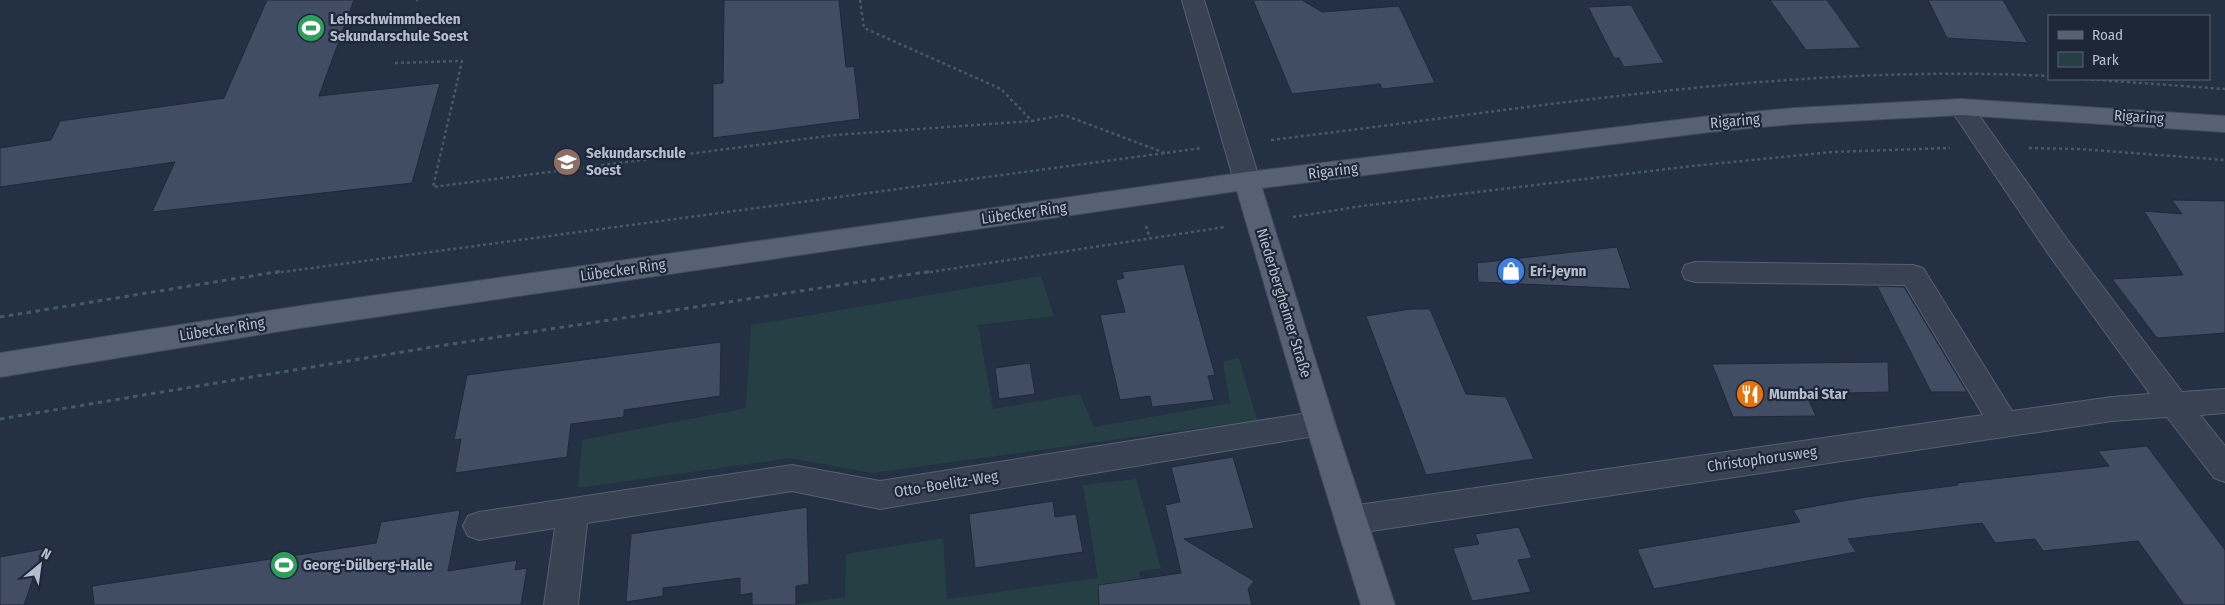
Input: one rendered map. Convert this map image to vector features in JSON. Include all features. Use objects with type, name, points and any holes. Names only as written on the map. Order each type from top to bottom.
[{"type":"main road","name":"Rigaring","points":[[1247,181],[1710,124],[1794,116],[1961,107],[2225,124]]},
{"type":"main road","name":"Niederbergheimer Straße","points":[[1247,181],[1320,423],[1378,605]]},
{"type":"main road","name":"Lübecker Ring","points":[[0,365],[309,315],[1247,181]]},
{"type":"street","name":"Niederbergheimer Straße","points":[[1193,0],[1247,181]]},
{"type":"street","points":[[1961,107],[2014,186],[2174,405],[2225,469]]},
{"type":"street","points":[[1695,272],[1913,275],[2004,424]]},
{"type":"street","name":"Christophorusweg","points":[[1351,520],[2112,409],[2225,401]]},
{"type":"street","name":"Otto-Boelitz-Weg","points":[[479,526],[792,478],[880,496],[1320,423]]},
{"type":"street","points":[[561,605],[572,513]]},
{"type":"path","points":[[860,0],[864,28],[1001,89],[1032,121]]},
{"type":"path","points":[[395,63],[462,60],[432,187],[835,135],[1032,121],[1064,116],[1166,153]]},
{"type":"path","points":[[2099,80],[2225,89]]},
{"type":"path","points":[[0,317],[309,267],[1336,132]]},
{"type":"path","points":[[0,419],[432,347],[1362,206],[1701,165],[1832,152],[1988,147],[2080,149],[2225,160]]},
{"type":"green space","points":[[1041,276],[1054,316],[978,325],[993,409],[1080,394],[1094,427],[1230,403],[1223,361],[1239,358],[1257,420],[872,473],[790,458],[578,488],[582,440],[746,408],[751,325]]},
{"type":"green space","points":[[1136,479],[1161,568],[1139,572],[1147,605],[790,605],[845,597],[846,554],[943,538],[947,599],[1098,578],[1083,485]]},
{"type":"building","points":[[267,0],[354,0],[319,96],[440,83],[412,183],[152,212],[175,162],[0,187],[0,148],[51,140],[60,121],[224,98]]},
{"type":"building","points":[[724,0],[839,0],[846,67],[854,66],[860,119],[713,138],[713,84],[723,83]]},
{"type":"building","points":[[1253,0],[1302,0],[1322,12],[1399,6],[1435,83],[1382,89],[1380,84],[1292,94]]},
{"type":"building","points":[[1770,0],[1827,0],[1861,48],[1806,50]]},
{"type":"building","points":[[1928,0],[2003,0],[2028,43],[1947,38]]},
{"type":"building","points":[[1631,5],[1664,63],[1624,67],[1619,58],[1614,58],[1588,7]]},
{"type":"building","points":[[2172,200],[2225,201],[2225,333],[2157,338],[2112,279],[2183,275],[2144,211],[2182,214]]},
{"type":"building","points":[[1617,247],[1631,289],[1478,282],[1477,263]]},
{"type":"building","points":[[1184,264],[1215,375],[1208,376],[1214,400],[1152,407],[1150,396],[1120,400],[1100,315],[1125,312],[1116,280],[1124,278],[1122,272]]},
{"type":"building","points":[[1877,286],[1904,287],[1967,392],[1931,392]]},
{"type":"building","points":[[1411,309],[1430,309],[1466,394],[1506,397],[1534,459],[1426,475],[1366,316]]},
{"type":"building","points":[[721,342],[720,396],[624,410],[624,417],[571,424],[567,457],[455,473],[461,439],[454,440],[467,375]]},
{"type":"building","points":[[1888,362],[1889,392],[1806,394],[1816,416],[1733,417],[1712,364]]},
{"type":"building","points":[[1030,363],[1035,394],[999,399],[995,368]]},
{"type":"building","points":[[2147,446],[2225,550],[2225,605],[2184,605],[2138,541],[2043,551],[2035,539],[1995,543],[1982,523],[1848,539],[1856,552],[1654,589],[1637,549],[1800,522],[1793,510],[1866,497],[1958,485],[1957,483],[2109,466],[2098,451]]},
{"type":"building","points":[[1233,457],[1254,528],[1184,539],[1254,581],[1248,589],[1252,605],[1099,605],[1098,585],[1181,573],[1165,505],[1180,502],[1171,467]]},
{"type":"building","points":[[1053,501],[1055,517],[1076,514],[1083,552],[975,568],[969,514]]},
{"type":"building","points":[[807,507],[809,584],[796,586],[796,605],[752,605],[752,593],[740,595],[740,578],[663,588],[663,596],[626,602],[631,534]]},
{"type":"building","points":[[460,510],[448,571],[517,560],[515,570],[527,568],[521,605],[94,605],[92,586],[376,543],[381,522]]},
{"type":"building","points":[[1519,527],[1532,558],[1518,560],[1531,592],[1472,601],[1453,548],[1479,544],[1475,534]]},
{"type":"building","points":[[43,549],[24,605],[0,605],[0,557]]},
{"type":"place","name":"Lehrschwimmbecken Sekundarschule Soest","points":[[311,28]]},
{"type":"place","name":"Sekundarschule Soest","points":[[567,162]]},
{"type":"place","name":"Eri-Jeynn","points":[[1511,271]]},
{"type":"place","name":"Mumbai Star","points":[[1750,394]]},
{"type":"place","name":"Georg-Dülberg-Halle","points":[[284,565]]}]
